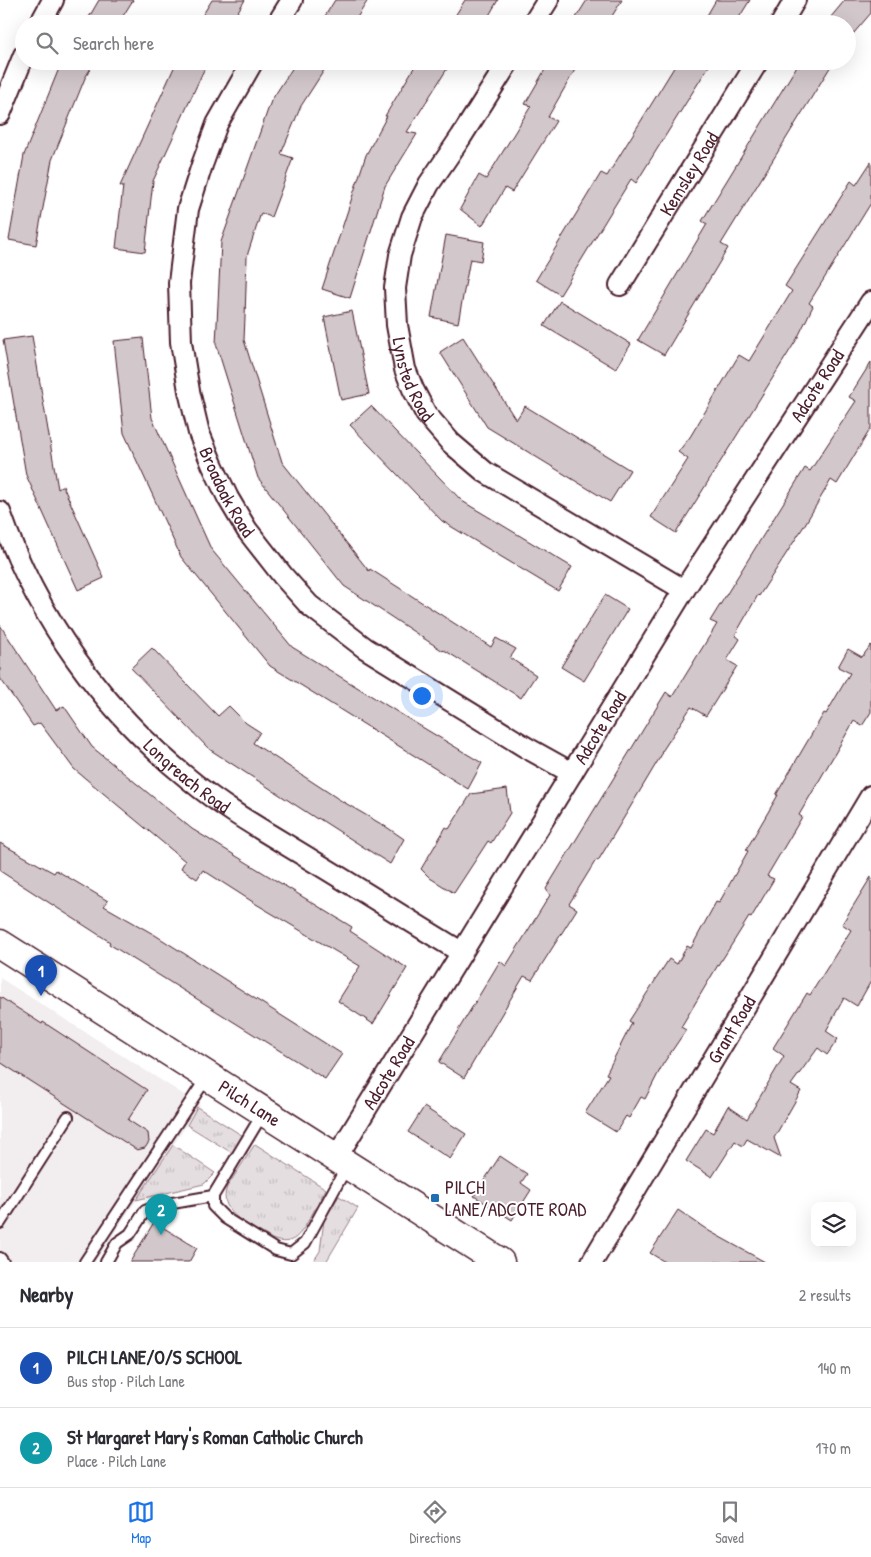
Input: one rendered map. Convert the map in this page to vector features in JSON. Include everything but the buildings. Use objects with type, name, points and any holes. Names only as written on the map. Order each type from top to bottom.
[{"type":"street","points":[[45,15],[53,0]]},
{"type":"street","points":[[283,15],[292,0]]},
{"type":"street","points":[[538,15],[548,0]]},
{"type":"street","points":[[787,15],[796,0]]},
{"type":"street","points":[[0,114],[18,70]]},
{"type":"street","name":"Broadoak Road","points":[[248,70],[217,124],[188,209],[180,284],[181,342],[189,392],[199,432],[212,464],[228,498],[247,530],[283,576],[309,605],[365,648],[527,748],[572,773]]},
{"type":"street","name":"Lynsted Road","points":[[503,70],[429,184],[412,217],[400,255],[396,288],[397,324],[405,369],[426,414],[451,443],[485,472],[684,590]]},
{"type":"street","name":"Kemsley Road","points":[[620,285],[752,70]]},
{"type":"street","name":"Adcote Road","points":[[341,1161],[461,952],[684,590],[871,302]]},
{"type":"street","name":"Longreach Road","points":[[0,512],[22,566],[62,639],[90,679],[153,749],[212,798],[461,952]]},
{"type":"street","name":"Grant Road","points":[[592,1262],[871,796]]},
{"type":"street","name":"Pilch Lane","points":[[0,944],[500,1262]]},
{"type":"lane","points":[[85,1262],[208,1076]]},
{"type":"lane","points":[[264,1112],[213,1196],[213,1206],[225,1218],[276,1250],[291,1254],[305,1243],[341,1161]]},
{"type":"lane","points":[[0,1223],[68,1117]]},
{"type":"lane","points":[[106,1262],[117,1243],[130,1234],[145,1211],[161,1205],[213,1196]]},
{"type":"lane","points":[[0,1258],[3,1262]]},
{"type":"shaded area","points":[[0,978],[200,1105],[95,1262],[0,1262]]},
{"type":"green space","points":[[197,1107],[243,1136],[232,1153],[187,1125]]},
{"type":"green space","points":[[255,1144],[326,1189],[304,1228],[296,1237],[286,1242],[272,1239],[239,1219],[227,1205],[225,1196],[227,1187]]},
{"type":"green space","points":[[173,1145],[215,1173],[204,1184],[136,1200]]},
{"type":"green space","points":[[339,1196],[358,1208],[326,1262],[313,1262],[320,1251],[324,1220]]},
{"type":"place","name":"PILCH LANE/O/S SCHOOL","points":[[41,996]]},
{"type":"place","name":"PILCH LANE/ADCOTE ROAD","points":[[435,1198]]},
{"type":"place","name":"St Margaret Mary's Roman Catholic Church","points":[[161,1235]]}]
